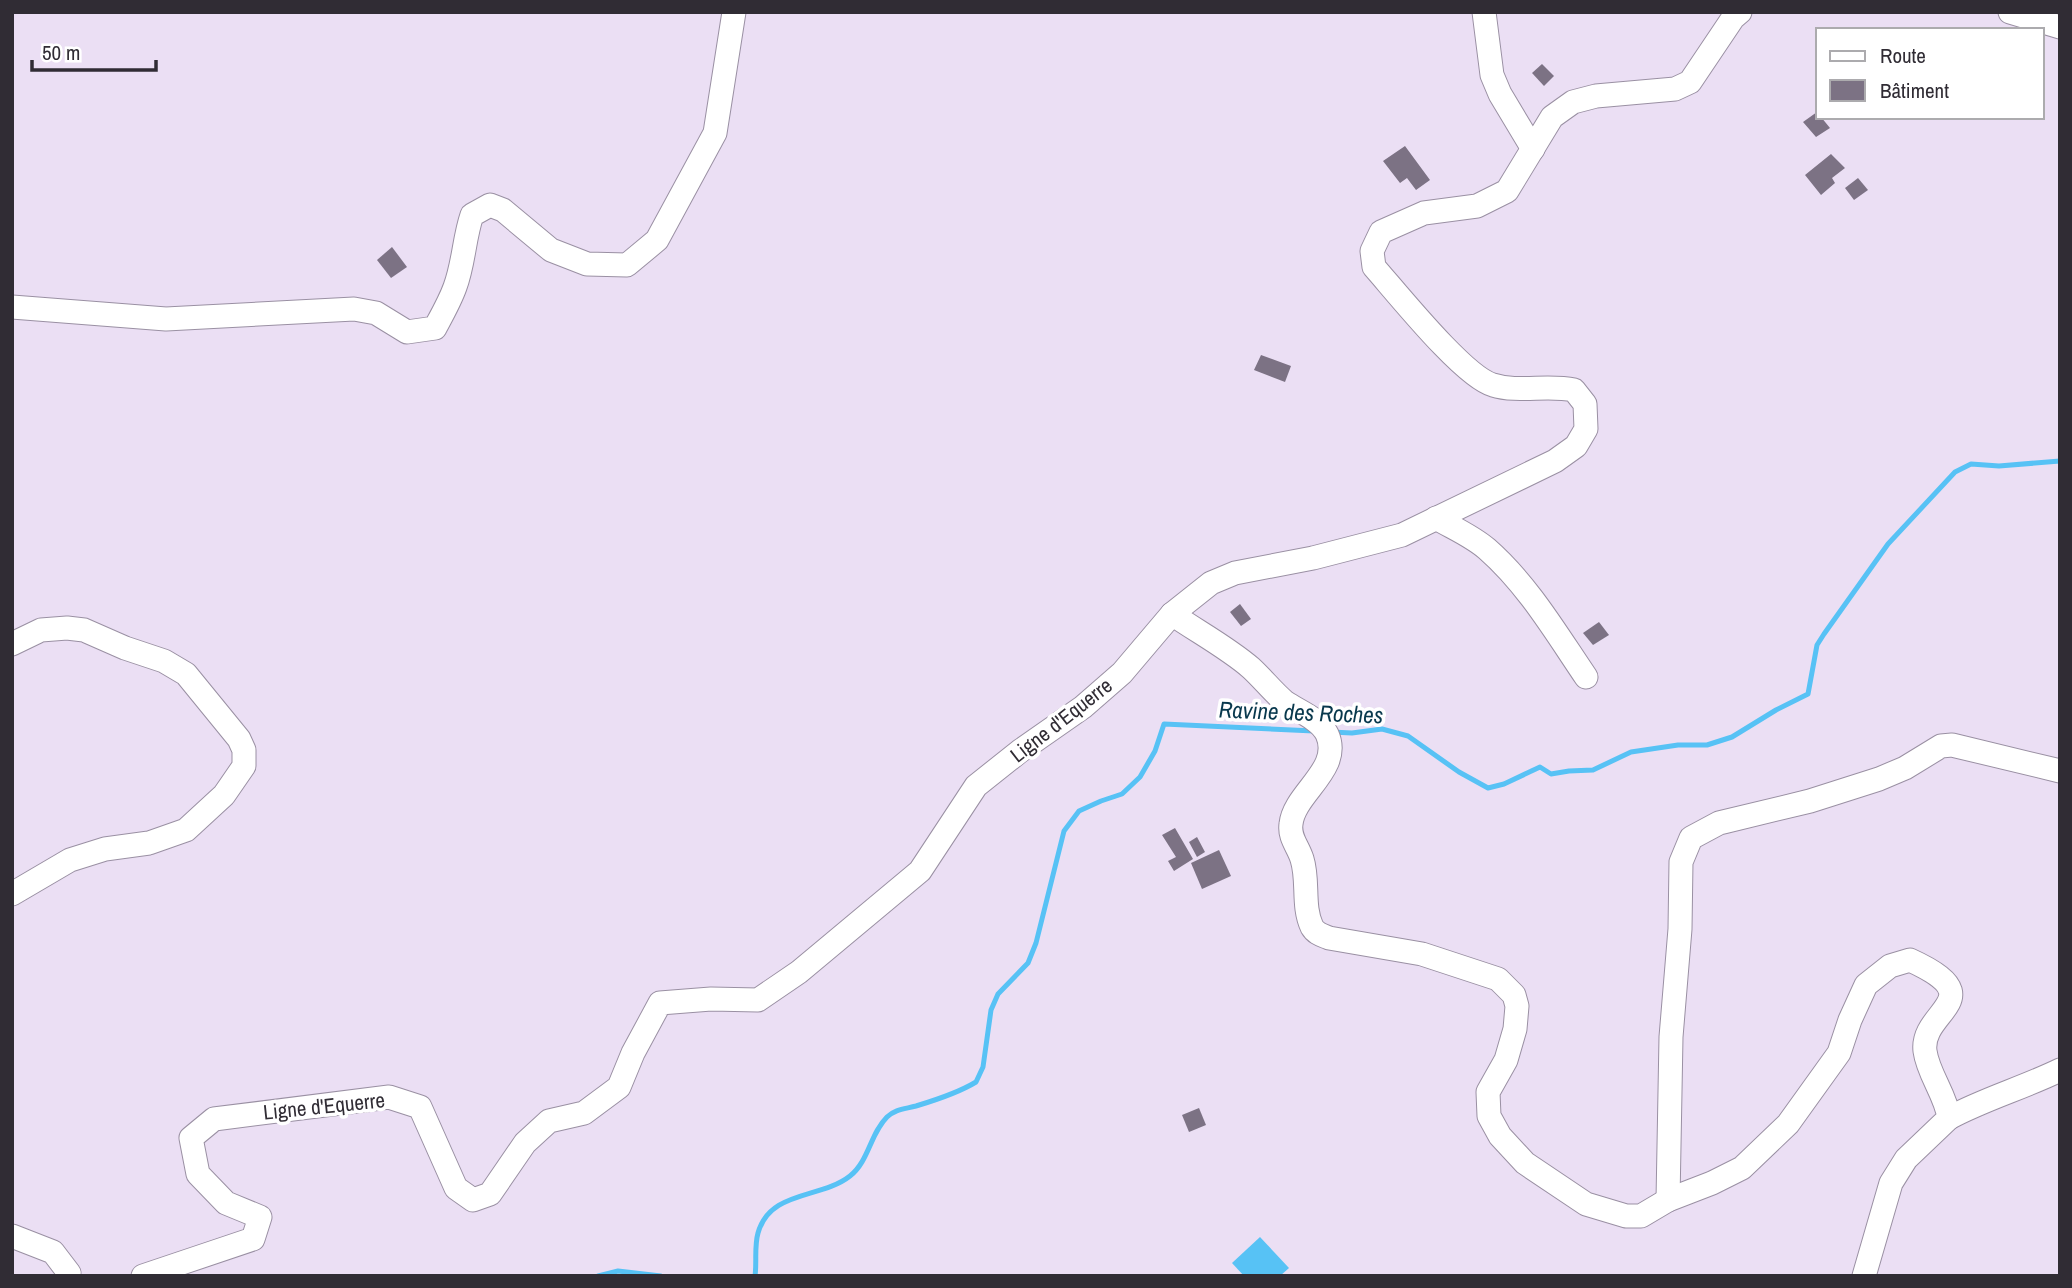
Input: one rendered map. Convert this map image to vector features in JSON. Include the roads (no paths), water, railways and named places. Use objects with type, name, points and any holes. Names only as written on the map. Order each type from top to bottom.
[{"type":"street","points":[[12,307],[166,319],[354,309],[376,313],[407,332],[435,328],[455,287],[464,251],[465,234],[472,215],[490,205],[503,210],[551,250],[587,264],[627,264],[657,240],[715,133],[733,12]]},
{"type":"street","points":[[1484,12],[1492,75],[1500,94],[1533,149]]},
{"type":"street","name":"Ligne d'Equerre","points":[[143,1276],[253,1238],[260,1217],[226,1203],[198,1174],[191,1138],[214,1119],[389,1097],[420,1107],[456,1188],[473,1200],[490,1194],[525,1143],[549,1121],[584,1113],[619,1087],[633,1053],[660,1003],[711,999],[758,1000],[799,972],[920,871],[976,786],[1093,699],[1122,673],[1172,614],[1211,583],[1235,573],[1313,558],[1402,535],[1555,461],[1576,446],[1586,429],[1585,404],[1574,390],[1556,386],[1516,389],[1491,385],[1461,364],[1374,267],[1372,251],[1381,232],[1424,213],[1477,206],[1507,191],[1552,117],[1573,102],[1596,96],[1675,89],[1690,82],[1733,18],[1740,12]]},
{"type":"street","points":[[2010,12],[2060,27]]},
{"type":"street","points":[[1436,518],[1487,549],[1534,601],[1586,677]]},
{"type":"street","points":[[1172,614],[1250,667],[1285,702],[1320,725],[1327,734],[1328,762],[1291,822],[1291,837],[1302,858],[1307,883],[1307,907],[1311,926],[1316,933],[1329,938],[1422,954],[1461,966],[1498,979],[1514,995],[1517,1006],[1515,1029],[1506,1060],[1488,1092],[1489,1116],[1500,1136],[1525,1163],[1586,1204],[1626,1216],[1641,1216],[1668,1200],[1742,1168],[1788,1124],[1839,1053],[1866,985],[1890,966],[1910,960],[1930,969],[1945,983],[1951,996],[1948,1008],[1937,1019],[1927,1036],[1925,1051],[1949,1118]]},
{"type":"street","points":[[12,643],[41,630],[84,630],[164,661],[186,674],[239,739],[244,750],[244,766],[224,795],[186,830],[149,843],[104,849],[70,860],[12,894]]},
{"type":"street","points":[[1668,1200],[1671,1037],[1680,929],[1681,862],[1691,838],[1719,823],[1810,801],[1879,779],[1905,768],[1941,746],[1952,745],[2060,771]]},
{"type":"street","points":[[1864,1276],[1891,1183],[1906,1158],[1949,1118],[1977,1103],[2036,1082],[2060,1070]]},
{"type":"street","points":[[12,1236],[52,1252],[69,1273],[67,1276]]},
{"type":"water","points":[[1260,1237],[1289,1268],[1280,1276],[1244,1276],[1232,1263]]},
{"type":"waterway","name":"Ravine des Roches","points":[[1331,732],[1352,733],[1382,729],[1408,736],[1459,772],[1488,788],[1504,784],[1540,767],[1551,774],[1593,770],[1631,752],[1678,745],[1707,745],[1732,737],[1808,694],[1817,645],[1824,634],[1888,544],[1955,472],[1971,464],[1999,466],[2060,461]]},
{"type":"waterway","name":"Ravine des Roches","points":[[755,1276],[758,1233],[764,1219],[773,1209],[785,1202],[825,1189],[850,1176],[861,1163],[881,1124],[890,1114],[947,1096],[976,1082],[983,1067],[991,1010],[998,994],[1028,963],[1036,943],[1064,831],[1079,811],[1122,794],[1140,777],[1155,751],[1164,724],[1314,731]]},
{"type":"waterway","name":"Ravine des Roches","points":[[598,1276],[618,1271],[661,1276]]}]
